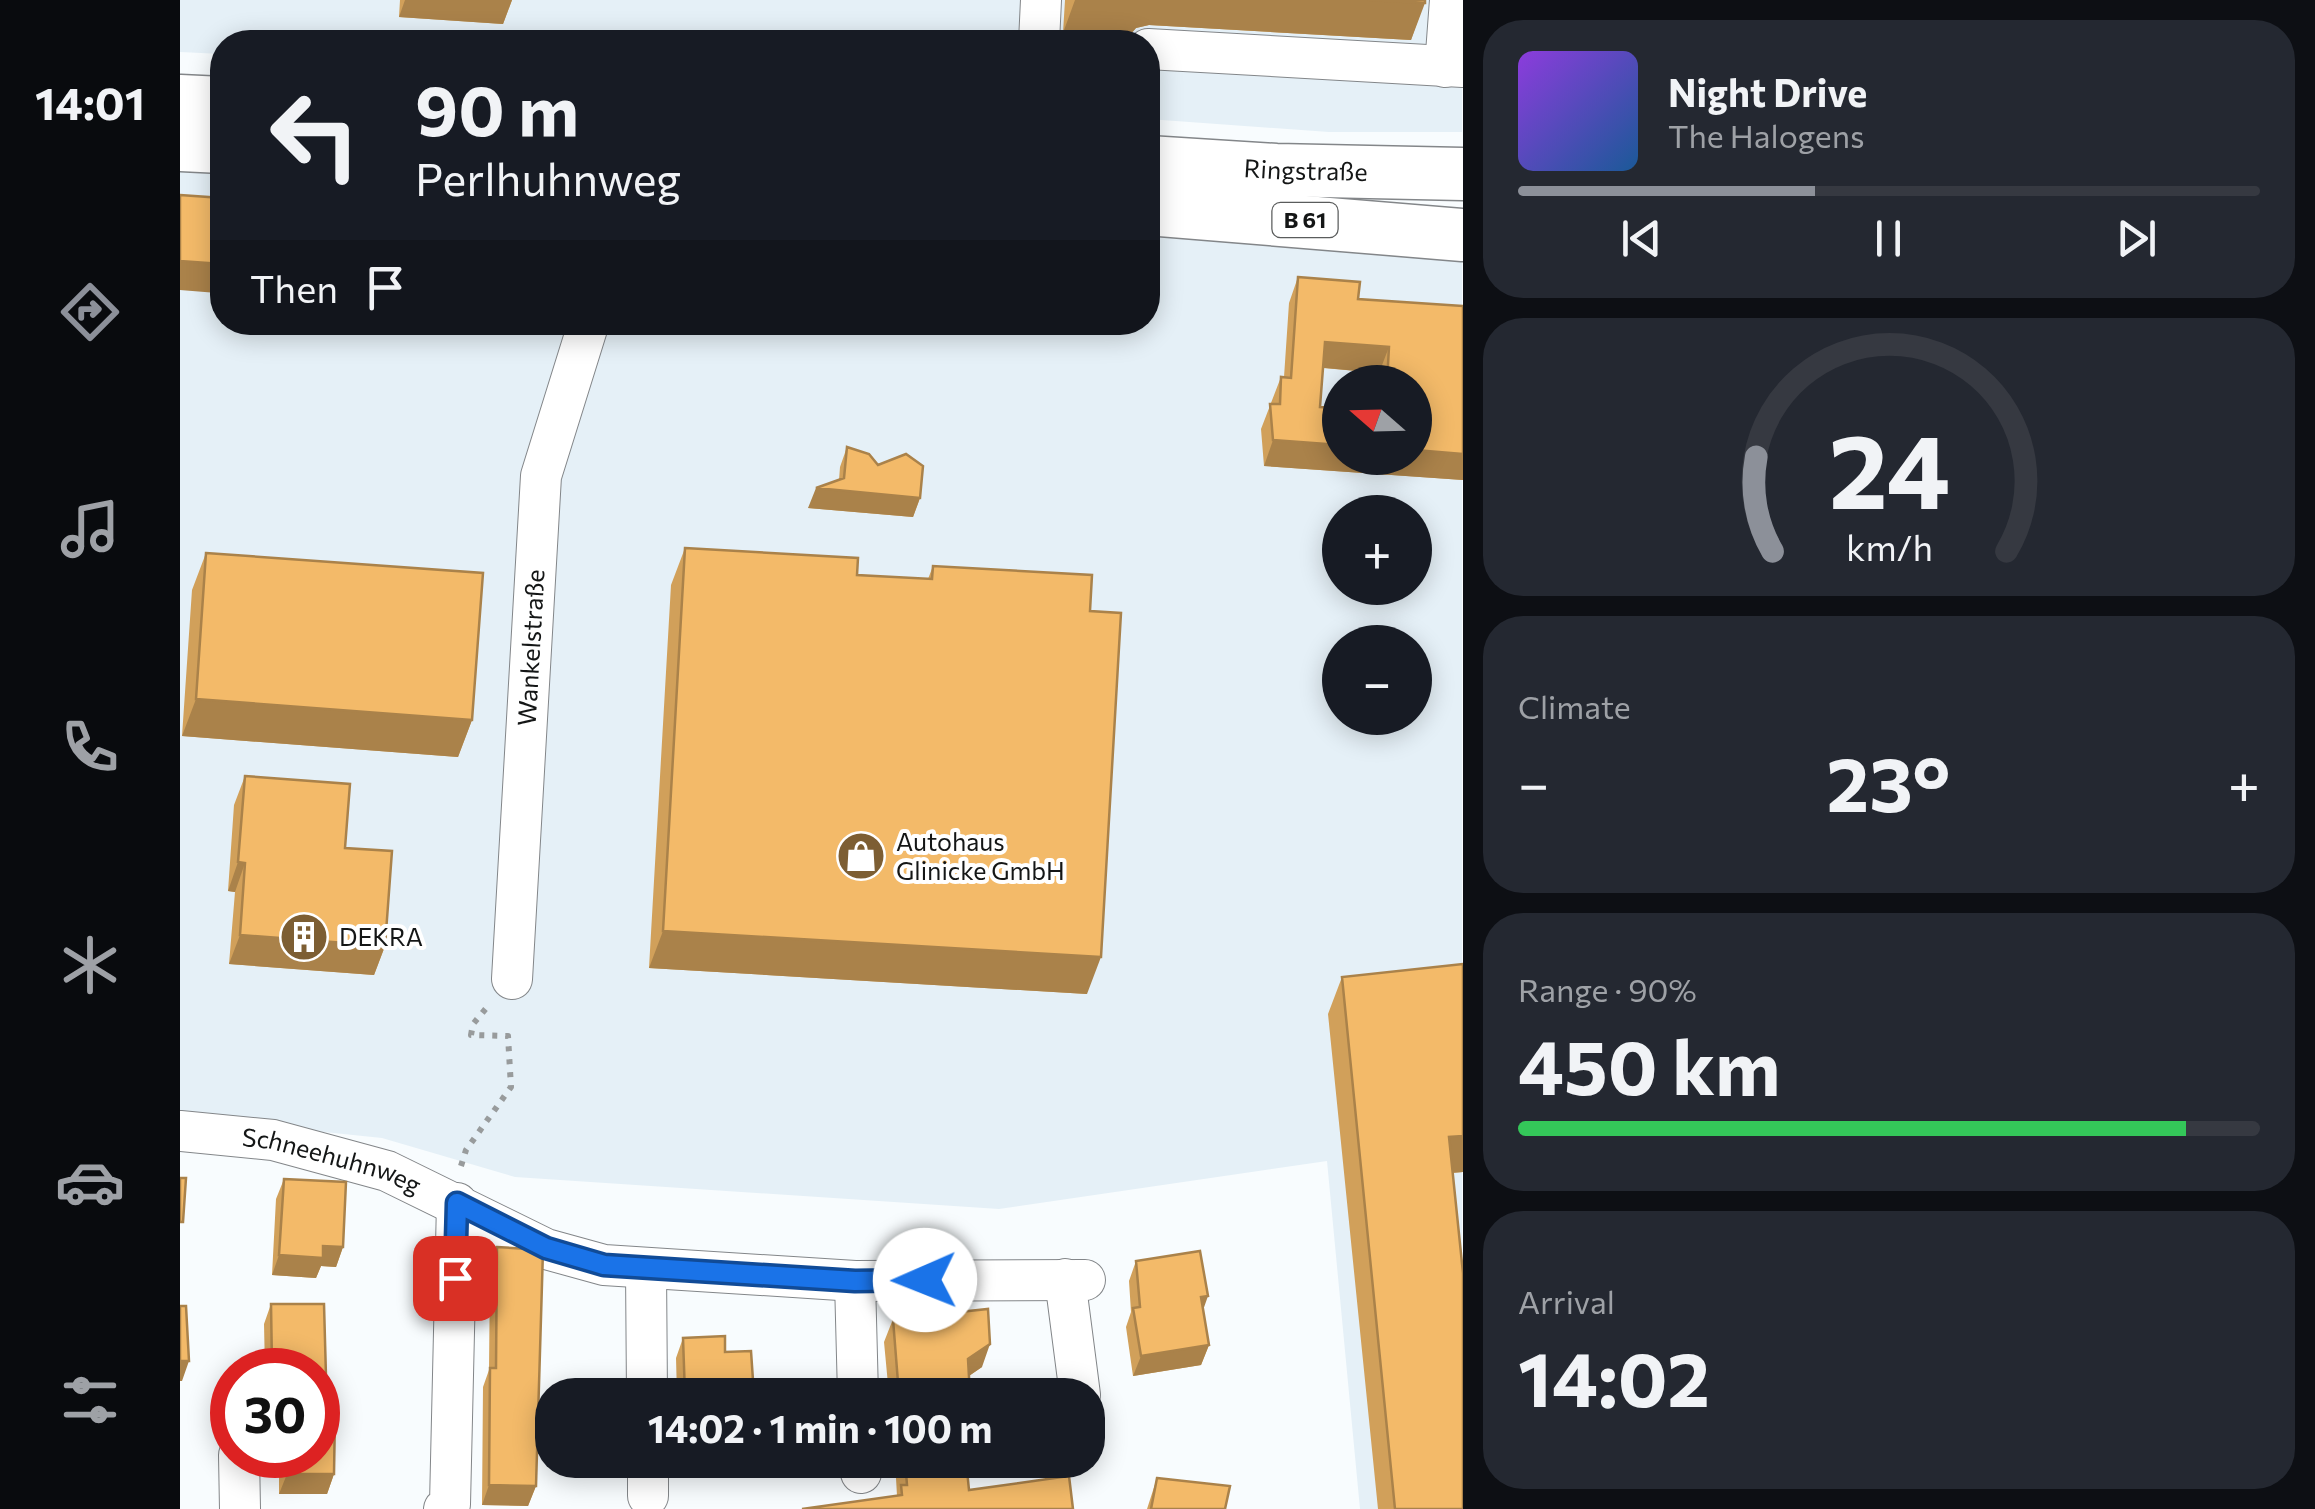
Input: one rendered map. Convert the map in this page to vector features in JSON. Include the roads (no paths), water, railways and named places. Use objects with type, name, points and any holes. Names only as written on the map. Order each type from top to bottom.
[{"type":"main road","points":[[180,101],[210,103]]},
{"type":"main road","points":[[180,145],[210,147]]},
{"type":"main road","name":"Ringstraße","points":[[1160,163],[1312,172],[1462,174]]},
{"type":"main road","name":"Ringstraße","points":[[1160,210],[1462,235]]},
{"type":"street","points":[[1040,30],[1041,0]]},
{"type":"street","points":[[1160,51],[1454,67],[1450,0]]},
{"type":"street","name":"Wankelstraße","points":[[512,979],[541,476],[585,335]]},
{"type":"street","name":"Schneehuhnweg","points":[[180,1131],[273,1140],[387,1171],[546,1248],[604,1265],[855,1281],[1075,1280],[1079,1378]]},
{"type":"street","points":[[444,1509],[450,1504],[457,1203]]},
{"type":"street","points":[[646,1269],[647,1378]]},
{"type":"street","points":[[855,1281],[858,1378]]},
{"type":"street","points":[[239,1478],[240,1509]]},
{"type":"place","name":"Autohaus Glinicke GmbH","points":[[861,856]]},
{"type":"place","name":"DEKRA","points":[[304,937]]}]
